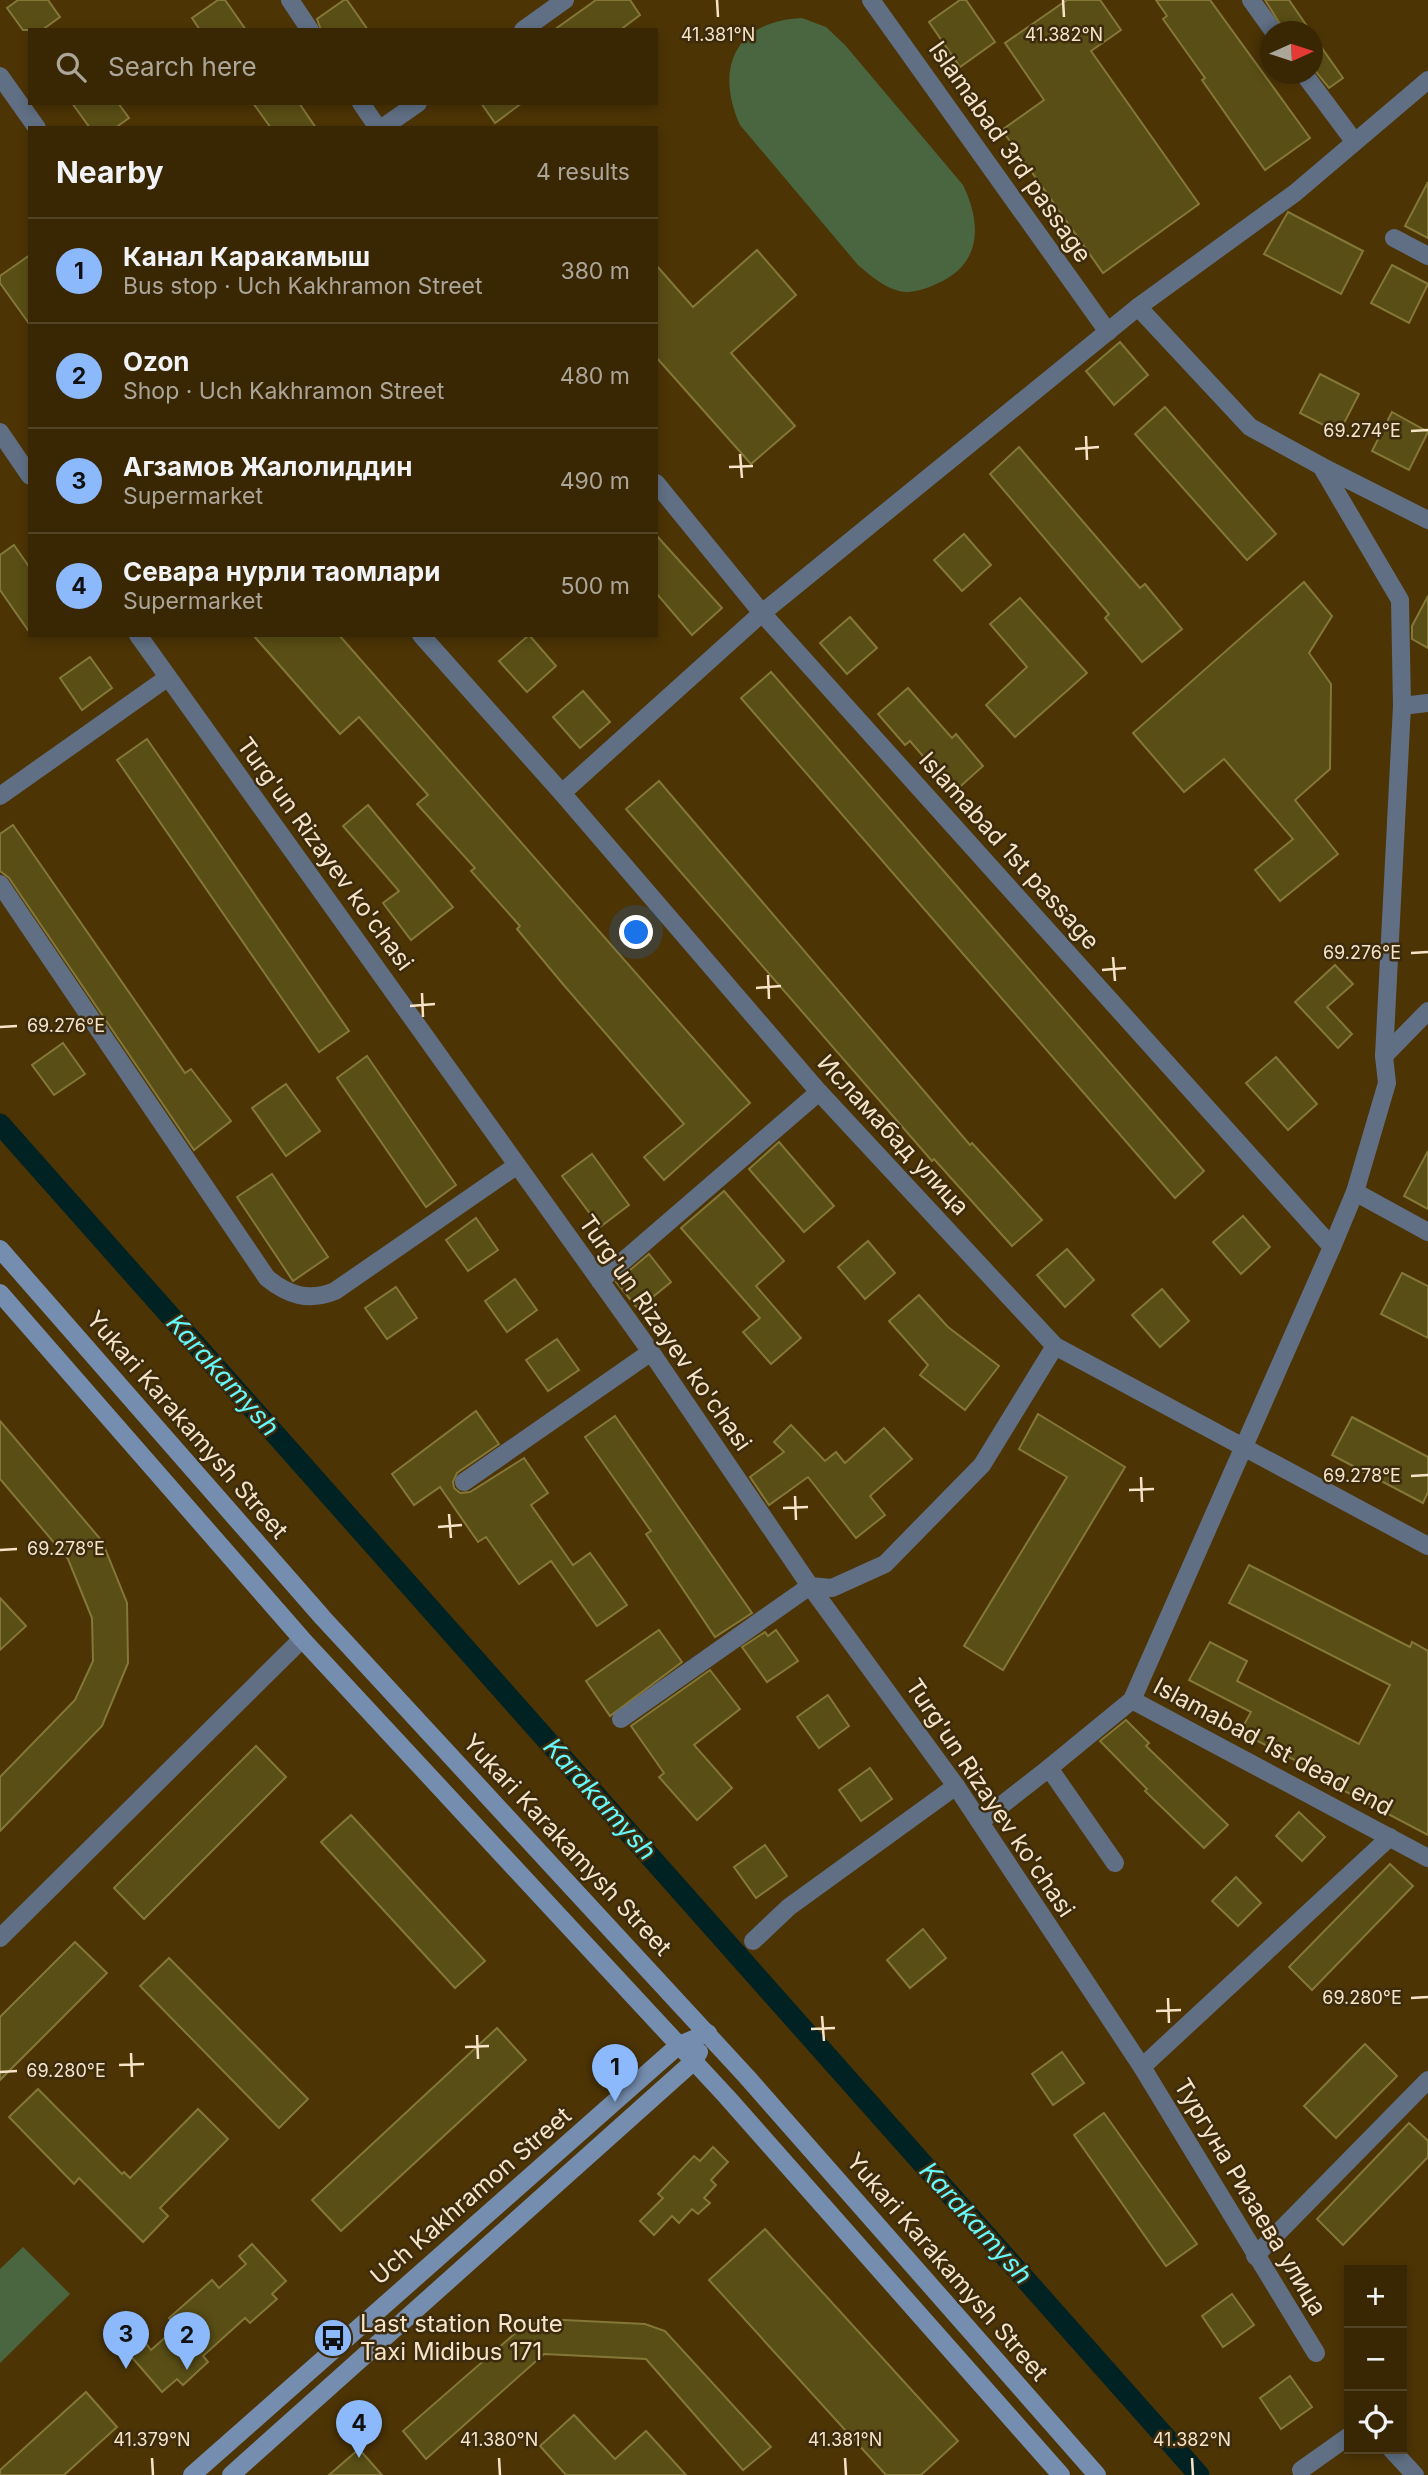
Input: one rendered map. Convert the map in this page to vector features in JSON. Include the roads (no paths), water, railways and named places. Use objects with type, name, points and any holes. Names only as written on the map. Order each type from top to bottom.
[{"type":"main road","name":"Yukari Karakamysh Street","points":[[0,1249],[323,1618],[708,2033],[1097,2475]]},
{"type":"main road","points":[[0,1293],[302,1639],[694,2062]]},
{"type":"main road","name":"Uch Kakhramon Street","points":[[192,2475],[679,2045],[708,2033]]},
{"type":"main road","name":"Uch Kakhramon Street","points":[[231,2475],[694,2062],[708,2033]]},
{"type":"main road","name":"Yukari Karakamysh Street","points":[[694,2062],[1061,2475]]},
{"type":"street","points":[[290,0],[309,28]]},
{"type":"street","points":[[526,28],[565,0]]},
{"type":"street","name":"Islamabad 3rd passage","points":[[871,0],[1108,332]]},
{"type":"street","points":[[1251,0],[1266,21]]},
{"type":"street","points":[[0,76],[36,126]]},
{"type":"street","points":[[562,793],[762,613],[1138,307],[1295,193],[1428,80]]},
{"type":"street","points":[[1311,84],[1354,141]]},
{"type":"street","points":[[363,105],[378,126]]},
{"type":"street","points":[[383,126],[415,105]]},
{"type":"street","points":[[1394,238],[1428,256]]},
{"type":"street","points":[[1138,307],[1250,427],[1428,520]]},
{"type":"street","points":[[0,432],[28,473]]},
{"type":"street","points":[[980,1822],[1132,1700],[1355,1192],[1387,1083],[1384,1056],[1402,706],[1400,600],[1321,466]]},
{"type":"street","name":"Islamabad 1st passage","points":[[658,485],[762,613],[1332,1247]]},
{"type":"street","name":"Turg'un Rizayev ko'chasi","points":[[139,637],[651,1352],[810,1586],[957,1786],[1142,2067]]},
{"type":"street","name":"Исламабад улица","points":[[423,637],[562,793],[819,1092],[1055,1346],[1428,1546]]},
{"type":"street","points":[[0,796],[167,678]]},
{"type":"street","points":[[1402,706],[1428,703]]},
{"type":"street","points":[[0,884],[267,1278],[283,1290],[310,1297],[335,1291],[516,1166]]},
{"type":"street","points":[[1384,1056],[1428,1011]]},
{"type":"street","points":[[600,1281],[819,1092]]},
{"type":"street","points":[[1355,1192],[1428,1232]]},
{"type":"street","points":[[621,1719],[810,1586],[832,1588],[885,1564],[982,1465],[1055,1346]]},
{"type":"street","points":[[464,1482],[651,1352]]},
{"type":"street","points":[[0,1938],[302,1639]]},
{"type":"street","name":"Islamabad 1st dead end","points":[[1132,1700],[1428,1858]]},
{"type":"street","points":[[1049,1768],[1115,1863]]},
{"type":"street","points":[[753,1941],[799,1900],[957,1786]]},
{"type":"street","points":[[1142,2067],[1390,1837]]},
{"type":"street","name":"Тургуна Ризаева улица","points":[[1142,2067],[1316,2353]]},
{"type":"street","points":[[1255,2256],[1428,2080]]},
{"type":"street","points":[[1301,2470],[1344,2440]]},
{"type":"street","points":[[1396,2454],[1415,2475]]},
{"type":"waterway","name":"Karakamysh","points":[[0,1124],[1199,2475]]},
{"type":"place","name":"Канал Каракамыш","points":[[615,2102]]},
{"type":"place","name":"Last station Route Taxi Midibus 171","points":[[333,2338]]},
{"type":"place","name":"Агзамов Жалолиддин","points":[[126,2369]]},
{"type":"place","name":"Ozon","points":[[187,2370]]},
{"type":"place","name":"Севара нурли таомлари","points":[[359,2458]]}]
